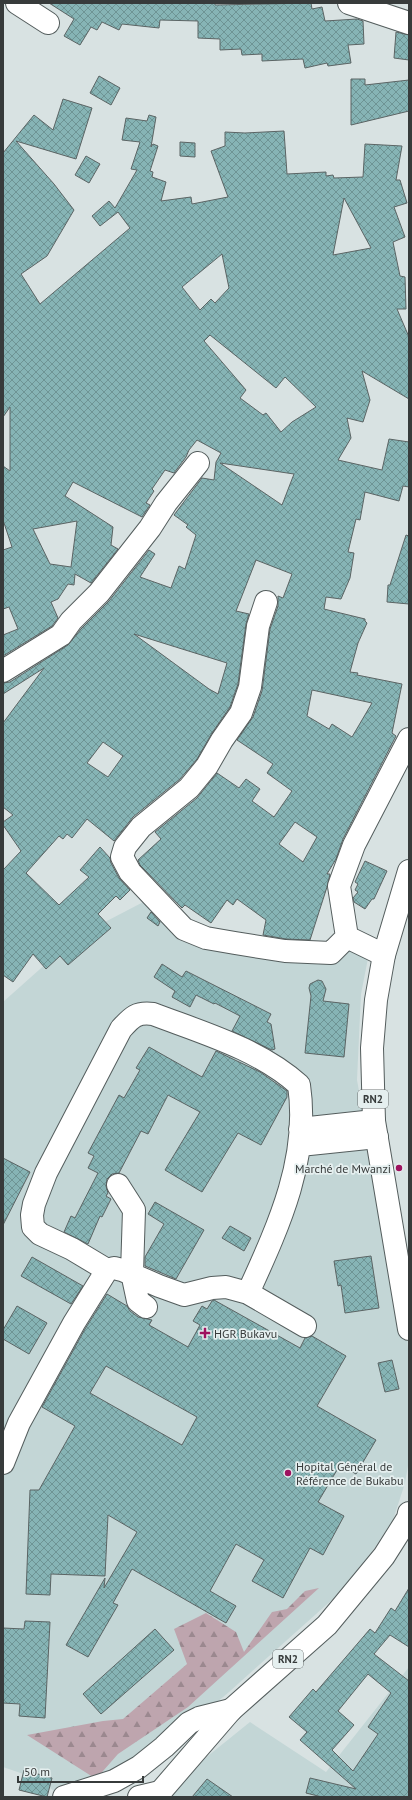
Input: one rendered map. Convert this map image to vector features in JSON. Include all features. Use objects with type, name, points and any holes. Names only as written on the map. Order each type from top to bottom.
[{"type":"main road","points":[[17,3],[48,22]]},
{"type":"main road","points":[[349,3],[409,23]]},
{"type":"main road","points":[[3,671],[61,635],[71,621],[100,593],[150,528],[166,503],[198,463]]},
{"type":"main road","points":[[266,602],[258,626],[250,687],[241,713],[207,766],[189,788],[141,827],[125,846],[122,857],[130,872],[184,929],[206,938],[285,951],[331,953],[347,937]]},
{"type":"main road","points":[[347,937],[339,886],[354,845],[409,739]]},
{"type":"main road","name":"RN2","points":[[409,871],[384,955],[376,1000],[372,1048],[375,1129],[409,1329]]},
{"type":"main road","points":[[347,937],[384,955]]},
{"type":"main road","points":[[107,1270],[72,1249],[40,1234],[33,1227],[32,1215],[38,1192],[46,1173],[121,1030],[132,1017],[142,1013],[153,1014],[236,1046],[285,1072],[299,1085],[302,1107],[300,1137],[289,1193],[267,1250],[248,1293]]},
{"type":"main road","points":[[300,1137],[375,1129]]},
{"type":"main road","points":[[118,1185],[134,1210],[132,1273],[138,1301],[146,1307]]},
{"type":"main road","points":[[3,1463],[19,1423],[74,1323],[107,1270],[114,1268],[132,1273],[159,1286],[184,1294],[212,1288],[226,1287],[248,1293],[305,1326]]},
{"type":"main road","name":"RN2","points":[[152,1795],[231,1710],[327,1625],[384,1556],[408,1518],[409,1513]]},
{"type":"main road","points":[[64,1797],[114,1781],[139,1767],[164,1747],[189,1723],[199,1718],[231,1710]]},
{"type":"shaded area","name":"HGR Bukavu","points":[[153,897],[184,929],[331,953],[347,937],[370,948],[361,994],[357,1080],[378,1195],[405,1304],[409,1363],[409,1460],[405,1483],[393,1520],[371,1553],[334,1598],[229,1692],[164,1747],[62,1797],[38,1779],[3,1767],[3,1002],[76,937]]},
{"type":"shaded area","points":[[409,1667],[409,1797],[157,1797],[250,1722],[326,1772]]},
{"type":"green space","points":[[319,1588],[188,1707],[118,1754],[96,1779],[27,1735],[103,1721],[123,1719],[187,1664],[174,1629],[206,1613],[236,1632],[244,1652],[272,1612],[287,1609],[305,1591]]},
{"type":"building","points":[[49,3],[215,3],[215,5],[311,3],[312,9],[322,7],[325,21],[357,19],[363,21],[364,44],[348,45],[351,63],[328,66],[327,63],[305,68],[303,59],[262,61],[262,54],[242,55],[241,49],[220,50],[220,39],[198,38],[198,21],[160,20],[159,28],[122,24],[119,30],[102,22],[97,30],[91,27],[80,45],[64,36],[74,19]]},
{"type":"building","points":[[396,32],[409,35],[409,60],[394,58]]},
{"type":"building","points":[[99,76],[120,88],[111,105],[90,93]]},
{"type":"building","points":[[351,79],[365,79],[365,85],[409,80],[409,111],[351,125]]},
{"type":"building","points":[[63,99],[92,108],[76,159],[16,141],[54,184],[74,210],[47,256],[21,274],[40,304],[130,228],[118,212],[100,226],[92,216],[109,201],[115,208],[137,170],[131,169],[140,142],[122,140],[126,118],[147,121],[149,115],[156,117],[151,147],[153,144],[158,146],[150,171],[153,172],[152,177],[166,182],[161,201],[191,197],[192,204],[228,197],[211,151],[225,146],[225,132],[245,133],[284,131],[287,174],[326,172],[326,176],[333,175],[334,178],[363,177],[365,144],[402,146],[396,180],[400,180],[407,203],[394,207],[405,237],[393,242],[400,276],[405,277],[406,309],[397,309],[409,337],[409,399],[362,371],[370,400],[363,422],[347,418],[351,438],[338,460],[382,470],[389,439],[409,442],[409,487],[403,486],[399,501],[365,492],[360,520],[356,519],[348,552],[354,553],[350,578],[341,599],[326,597],[324,609],[365,619],[367,623],[358,643],[350,672],[358,673],[357,675],[402,684],[392,733],[396,736],[343,839],[336,859],[327,874],[330,874],[327,887],[310,940],[286,939],[263,935],[266,920],[237,899],[233,905],[227,900],[211,923],[185,905],[182,908],[140,865],[138,860],[161,839],[155,832],[197,798],[217,773],[239,788],[246,779],[260,789],[252,801],[274,817],[292,791],[267,773],[273,764],[237,740],[253,717],[262,691],[270,629],[278,606],[278,596],[283,598],[292,574],[256,560],[236,611],[249,614],[246,624],[238,684],[230,707],[212,733],[197,759],[180,779],[133,817],[114,841],[87,819],[72,838],[67,834],[63,839],[59,836],[26,873],[59,905],[89,877],[80,870],[100,847],[110,858],[119,878],[130,890],[120,900],[116,896],[98,914],[111,928],[68,965],[60,956],[46,969],[33,954],[13,982],[3,975],[3,870],[21,851],[3,825],[3,822],[13,815],[3,807],[3,723],[44,668],[3,694],[3,683],[10,682],[68,645],[81,629],[109,601],[149,550],[155,554],[140,577],[171,588],[179,566],[185,569],[196,535],[186,527],[188,525],[174,515],[202,478],[214,480],[216,462],[221,453],[197,440],[174,473],[165,470],[152,489],[154,491],[146,503],[150,505],[142,517],[73,482],[65,496],[113,527],[111,545],[118,549],[91,583],[75,574],[74,585],[68,584],[58,599],[51,602],[58,618],[52,626],[3,656],[3,635],[18,629],[9,607],[3,609],[3,550],[12,547],[3,520],[3,466],[10,471],[10,407],[3,417],[3,153],[34,115],[53,130]],"holes":[[[344,198],[371,248],[333,255]],[[222,254],[229,288],[215,303],[211,299],[200,310],[182,287]],[[210,335],[276,388],[285,377],[316,407],[292,422],[281,432],[266,413],[263,415],[240,398],[246,390],[204,341]],[[220,463],[294,474],[282,505]],[[77,521],[71,567],[50,564],[33,529]],[[134,634],[227,663],[218,694],[209,689]],[[312,690],[372,703],[352,737],[332,724],[329,729],[307,716]],[[103,742],[123,756],[108,777],[87,763]],[[295,822],[317,837],[303,862],[279,844]]]},
{"type":"building","points":[[180,142],[195,143],[195,157],[180,156]]},
{"type":"building","points":[[86,156],[100,164],[89,183],[75,175]]},
{"type":"building","points":[[406,535],[409,536],[409,604],[387,602],[388,585],[390,585]]},
{"type":"building","points":[[365,861],[387,871],[374,899],[372,899],[365,909],[354,902],[353,898],[358,892],[355,890],[358,884],[355,882]]},
{"type":"building","points":[[151,912],[160,922],[158,926],[147,918]]},
{"type":"building","points":[[162,964],[182,977],[186,971],[271,1014],[267,1022],[271,1024],[275,1049],[272,1050],[232,1031],[240,1016],[215,1003],[214,1004],[196,995],[190,1007],[172,997],[175,991],[154,977]]},
{"type":"building","points":[[318,980],[322,981],[326,989],[323,1001],[349,1004],[344,1057],[305,1053],[311,996],[309,988],[310,984]]},
{"type":"building","points":[[149,1047],[202,1077],[216,1051],[260,1072],[287,1091],[287,1097],[261,1145],[238,1133],[202,1192],[165,1170],[200,1112],[168,1095],[148,1134],[141,1131],[119,1173],[112,1174],[107,1179],[106,1186],[108,1193],[106,1196],[111,1199],[102,1217],[100,1216],[88,1244],[64,1232],[71,1216],[75,1218],[98,1173],[88,1168],[94,1156],[88,1153],[119,1095],[124,1098],[140,1070],[136,1068]]},
{"type":"building","points":[[3,1158],[30,1172],[3,1225]]},
{"type":"building","points":[[155,1202],[204,1230],[176,1279],[145,1266],[145,1257],[164,1224],[148,1214]]},
{"type":"building","points":[[230,1226],[251,1238],[244,1251],[222,1238]]},
{"type":"building","points":[[371,1256],[379,1308],[345,1313],[341,1285],[338,1286],[334,1261]]},
{"type":"building","points":[[32,1257],[83,1286],[71,1304],[21,1276]]},
{"type":"building","name":"Hopital Général de Référence de Bukabu","points":[[107,1294],[127,1306],[130,1311],[138,1317],[152,1320],[149,1325],[188,1347],[200,1325],[193,1321],[202,1306],[207,1309],[214,1300],[300,1348],[305,1338],[312,1336],[346,1356],[317,1406],[376,1440],[356,1474],[340,1465],[318,1502],[344,1516],[323,1555],[310,1548],[283,1598],[252,1581],[264,1560],[236,1544],[210,1591],[236,1606],[226,1623],[132,1569],[113,1603],[118,1605],[88,1657],[66,1645],[105,1578],[104,1588],[137,1532],[108,1515],[105,1576],[51,1574],[50,1595],[26,1594],[30,1490],[39,1490],[75,1426],[42,1407],[85,1329]],"holes":[[[106,1366],[197,1417],[182,1445],[90,1393]]]},
{"type":"building","points":[[17,1306],[47,1323],[29,1354],[3,1339],[3,1330]]},
{"type":"building","points":[[392,1360],[399,1389],[385,1392],[378,1363]]},
{"type":"building","points":[[409,1588],[409,1647],[390,1635],[374,1654],[409,1681],[409,1797],[322,1797],[306,1793],[310,1778],[356,1789],[300,1740],[307,1732],[289,1717],[313,1689],[316,1692],[370,1629],[375,1633],[391,1608],[395,1611]],"holes":[[[368,1674],[391,1693],[368,1727],[378,1734],[353,1771],[332,1750],[354,1725],[338,1711]]]},
{"type":"building","points":[[25,1621],[50,1622],[45,1718],[19,1716],[20,1704],[3,1703],[3,1628],[24,1629]]},
{"type":"building","points":[[155,1629],[174,1650],[101,1714],[83,1694]]},
{"type":"building","points":[[24,1770],[52,1778],[47,1797],[19,1790]]},
{"type":"building","points":[[207,1779],[233,1797],[192,1797]]},
{"type":"place","name":"Marché de Mwanzi","points":[[399,1168]]},
{"type":"place","name":"HGR Bukavu","points":[[205,1333]]},
{"type":"place","name":"Hopital Général de Référence de Bukabu","points":[[288,1473]]}]
